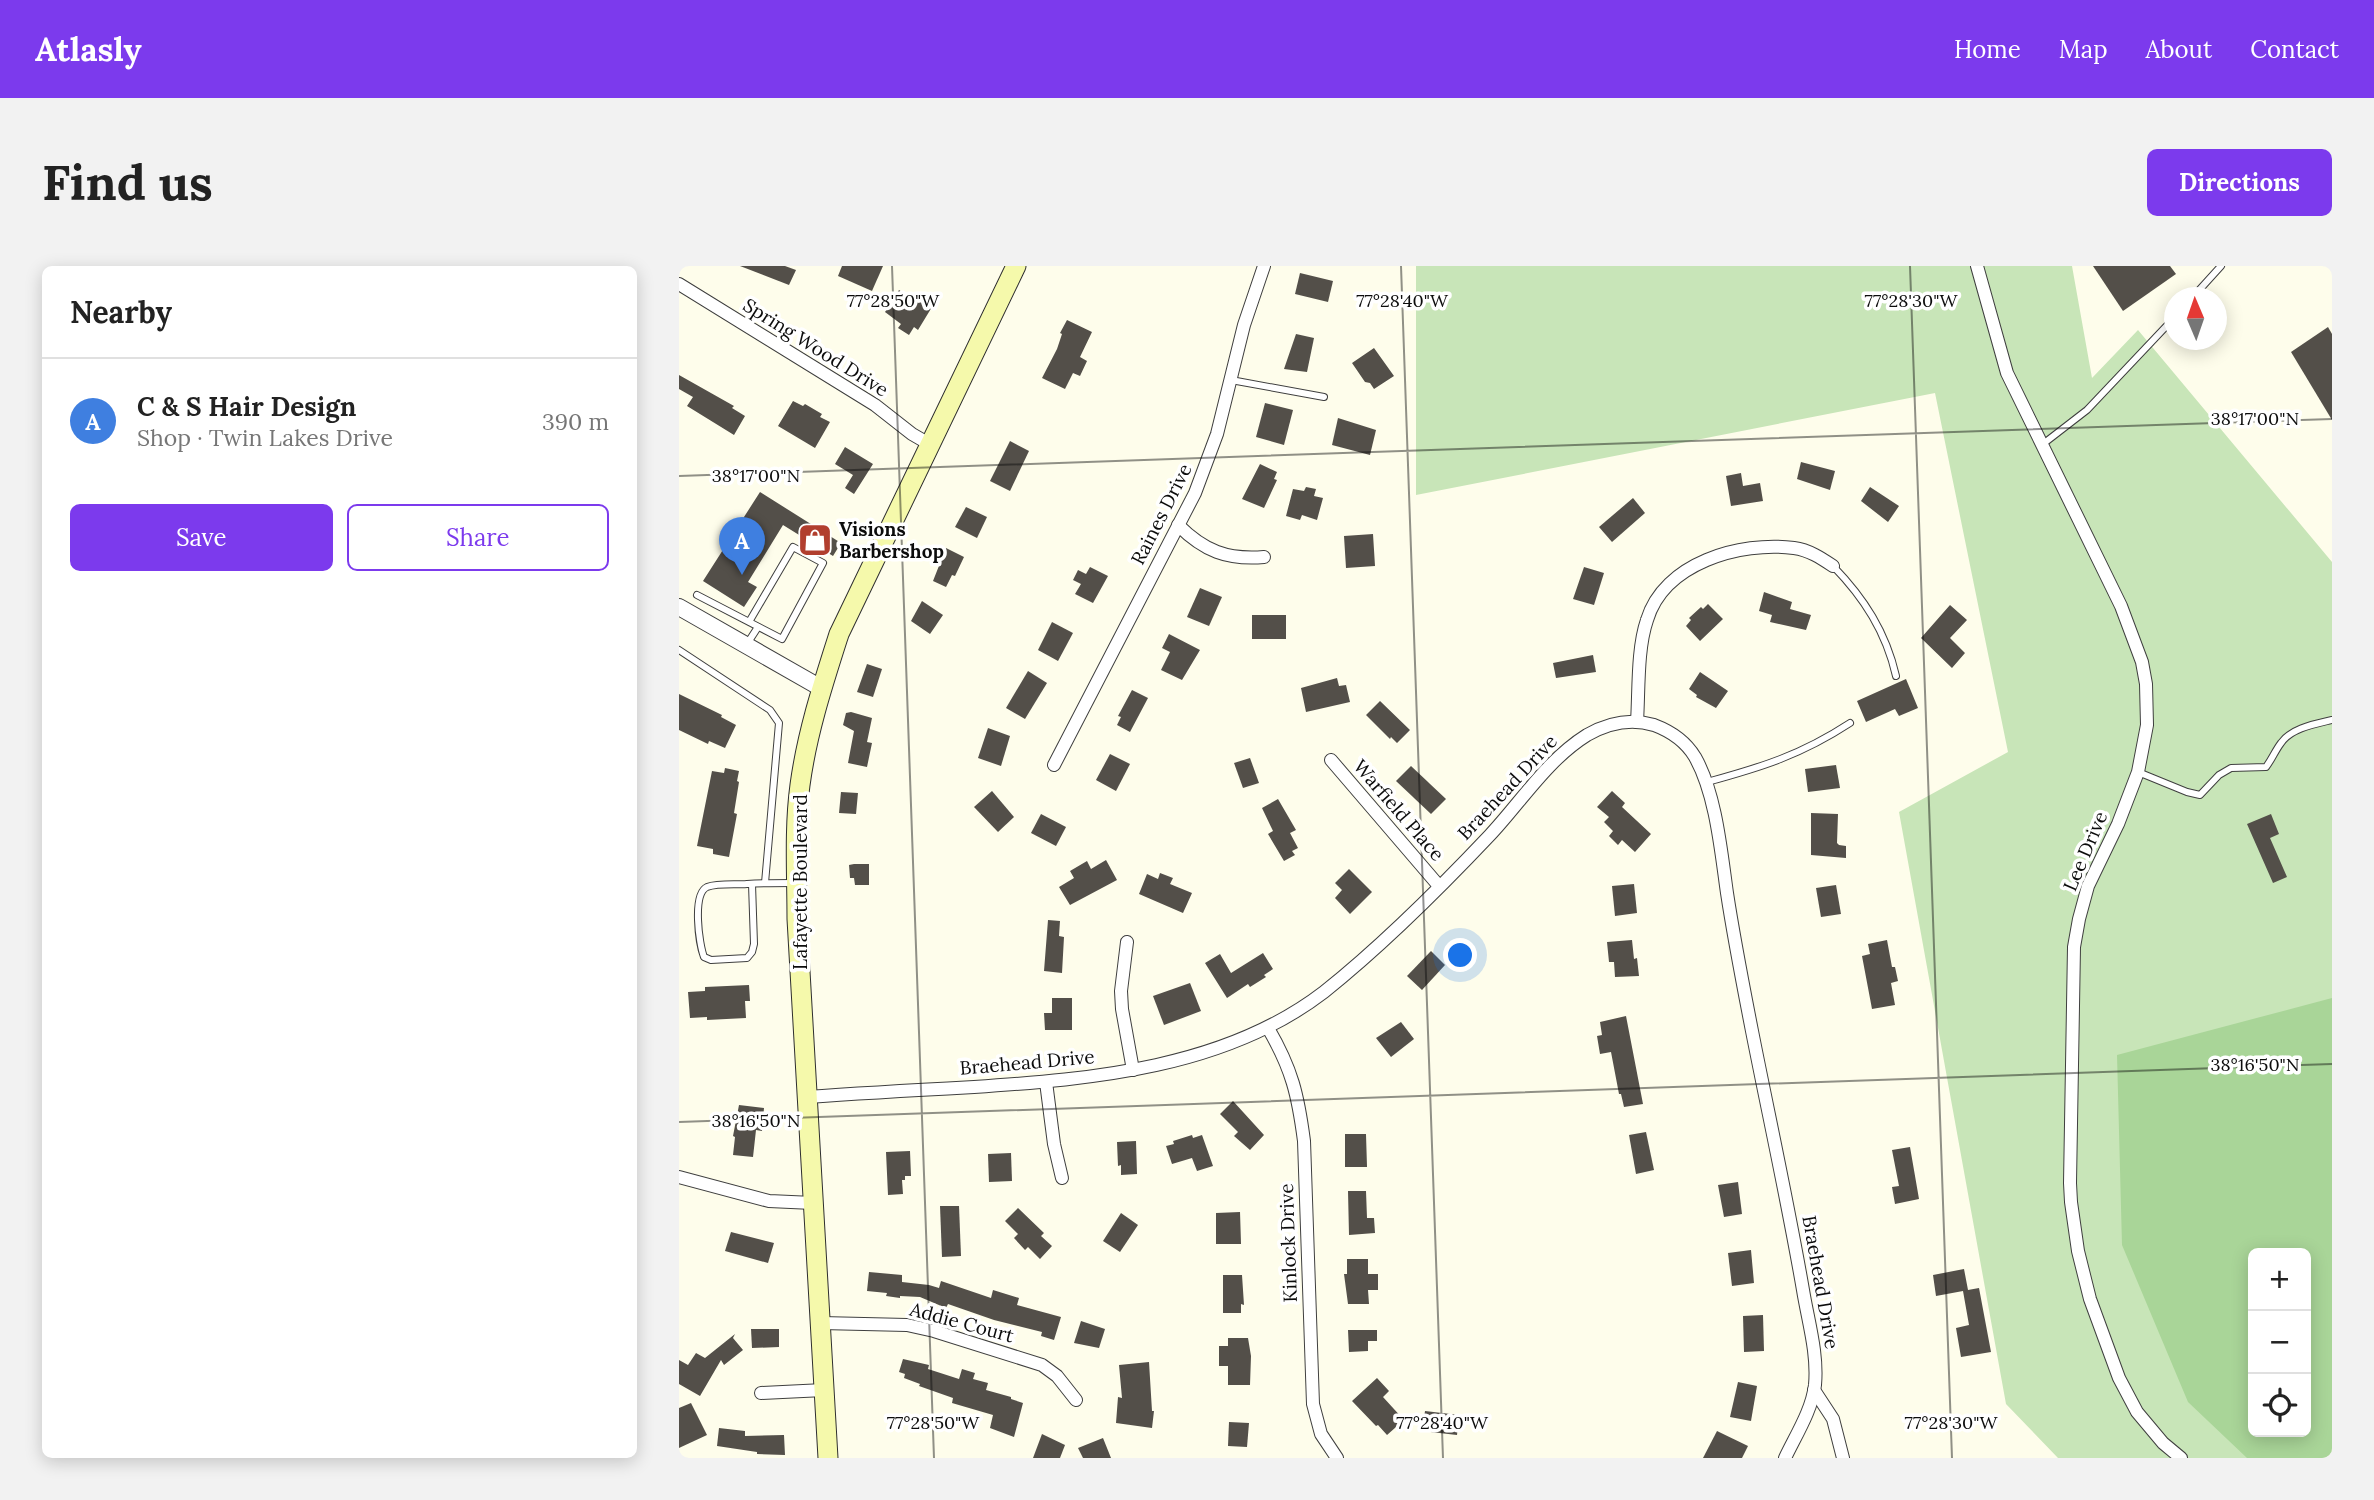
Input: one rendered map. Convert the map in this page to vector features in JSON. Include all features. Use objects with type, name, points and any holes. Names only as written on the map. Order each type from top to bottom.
[{"type":"main road","name":"Lafayette Boulevard","points":[[828,1458],[797,883],[797,830],[805,752],[821,688],[839,634],[1016,266]]},
{"type":"street","name":"Raines Drive","points":[[1054,765],[1209,461],[1244,325],[1264,266]]},
{"type":"street","name":"Lee Drive","points":[[1977,266],[2007,373],[2100,560],[2142,662],[2147,694],[2147,725],[2138,772],[2122,814],[2088,886],[2076,937],[2070,1202],[2090,1299],[2119,1378],[2137,1412],[2173,1456]]},
{"type":"street","name":"Spring Wood Drive","points":[[679,284],[875,405],[912,434],[932,445]]},
{"type":"street","points":[[1178,525],[1203,546],[1219,554],[1244,559],[1264,557]]},
{"type":"street","points":[[1637,722],[1643,637],[1647,620],[1655,601],[1672,579],[1729,553],[1773,547],[1814,554],[1833,565]]},
{"type":"street","points":[[679,607],[821,688]]},
{"type":"street","name":"Braehead Drive","points":[[807,1097],[1047,1082],[1133,1070],[1227,1045],[1268,1028],[1297,1011],[1360,962],[1490,835],[1527,790],[1572,746],[1605,726],[1621,722],[1651,724],[1678,738],[1695,758],[1705,783],[1719,838],[1737,954],[1795,1240],[1815,1355],[1814,1390],[1806,1415],[1785,1458]]},
{"type":"street","name":"Warfield Place","points":[[1331,760],[1439,886]]},
{"type":"street","points":[[1127,942],[1121,991],[1133,1070]]},
{"type":"street","name":"Kinlock Drive","points":[[1268,1028],[1293,1076],[1300,1108],[1304,1141],[1313,1404],[1328,1455]]},
{"type":"street","points":[[1047,1082],[1053,1144],[1062,1178]]},
{"type":"street","points":[[679,1177],[769,1202],[813,1203]]},
{"type":"street","name":"Addie Court","points":[[821,1323],[895,1324],[934,1331],[1042,1365],[1057,1376],[1076,1400]]},
{"type":"street","points":[[761,1393],[824,1390]]},
{"type":"street","points":[[1814,1390],[1833,1419],[1843,1458]]},
{"type":"lane","points":[[2202,287],[2221,266]]},
{"type":"lane","points":[[2042,445],[2087,410],[2164,329]]},
{"type":"lane","points":[[1229,380],[1324,397]]},
{"type":"lane","points":[[697,595],[758,627],[782,639],[823,563],[793,547],[749,622]]},
{"type":"lane","points":[[1833,565],[1872,614],[1883,633],[1896,676]]},
{"type":"lane","points":[[717,629],[728,611]]},
{"type":"lane","points":[[746,645],[758,627]]},
{"type":"lane","points":[[679,650],[770,710],[779,723],[765,883]]},
{"type":"lane","points":[[2138,772],[2200,795],[2219,775],[2231,768],[2266,767],[2288,735],[2332,720]]},
{"type":"lane","points":[[1705,783],[1800,753],[1850,723]]},
{"type":"lane","points":[[752,884],[752,952],[747,958],[711,960],[704,957],[698,911],[699,896],[703,890],[709,886],[765,883],[797,883]]},
{"type":"green space","points":[[1416,266],[2072,266],[2092,378],[2138,330],[2332,562],[2332,1458],[2058,1458],[2006,1404],[1899,812],[2008,752],[1935,393],[1416,495]]},
{"type":"green space","points":[[2332,998],[2332,1458],[2247,1458],[2188,1402],[2122,1245],[2117,1055]]},
{"type":"building","points":[[740,266],[785,266],[796,270],[789,285]]},
{"type":"building","points":[[842,266],[883,266],[872,291],[838,276]]},
{"type":"building","points":[[2093,266],[2170,266],[2176,274],[2123,311]]},
{"type":"building","points":[[1300,273],[1333,281],[1328,302],[1295,294]]},
{"type":"building","points":[[899,290],[919,303],[921,300],[932,307],[918,330],[914,327],[909,335],[898,328],[901,324],[885,312]]},
{"type":"building","points":[[1067,320],[1092,332],[1080,357],[1087,361],[1080,376],[1073,373],[1065,389],[1042,378],[1057,349],[1062,334],[1060,333]]},
{"type":"building","points":[[2328,327],[2332,334],[2332,420],[2291,352]]},
{"type":"building","points":[[1296,334],[1314,338],[1307,372],[1284,369]]},
{"type":"building","points":[[1374,348],[1394,376],[1374,389],[1370,383],[1365,382],[1352,363]]},
{"type":"building","points":[[679,375],[734,406],[732,408],[745,416],[734,435],[687,406],[693,397],[679,389]]},
{"type":"building","points":[[793,401],[803,406],[805,404],[830,422],[815,448],[778,426]]},
{"type":"building","points":[[1265,403],[1293,410],[1284,445],[1256,437]]},
{"type":"building","points":[[1338,418],[1376,430],[1370,455],[1332,445]]},
{"type":"building","points":[[1010,441],[1029,451],[1010,491],[990,481]]},
{"type":"building","points":[[845,447],[873,464],[854,494],[845,488],[853,475],[835,464]]},
{"type":"building","points":[[1801,462],[1835,471],[1830,490],[1797,479]]},
{"type":"building","points":[[1260,464],[1277,472],[1274,479],[1277,480],[1264,508],[1242,499]]},
{"type":"building","points":[[1741,473],[1743,486],[1760,483],[1763,501],[1731,506],[1726,476]]},
{"type":"building","points":[[1306,487],[1316,489],[1314,496],[1323,498],[1317,520],[1302,515],[1300,520],[1286,516],[1293,489],[1304,491]]},
{"type":"building","points":[[1870,487],[1899,506],[1888,522],[1861,501]]},
{"type":"building","points":[[760,492],[841,543],[833,556],[783,525],[748,582],[757,587],[744,607],[703,581]]},
{"type":"building","points":[[1633,498],[1645,513],[1612,542],[1599,527]]},
{"type":"building","points":[[966,507],[987,517],[977,538],[955,527]]},
{"type":"building","points":[[1373,534],[1375,566],[1346,568],[1344,536]]},
{"type":"building","points":[[946,548],[964,557],[946,587],[933,581]]},
{"type":"building","points":[[1090,567],[1108,576],[1093,603],[1075,594],[1081,584],[1073,580],[1078,570],[1086,574]]},
{"type":"building","points":[[1584,567],[1604,573],[1594,605],[1573,599]]},
{"type":"building","points":[[1200,588],[1222,597],[1209,626],[1187,617]]},
{"type":"building","points":[[1764,592],[1792,602],[1790,609],[1811,615],[1806,630],[1770,622],[1772,615],[1759,611]]},
{"type":"building","points":[[922,601],[943,615],[930,634],[911,621]]},
{"type":"building","points":[[1708,604],[1723,619],[1700,641],[1686,626],[1691,620],[1689,618]]},
{"type":"building","points":[[1950,605],[1967,620],[1950,638],[1965,653],[1952,668],[1921,638]]},
{"type":"building","points":[[1252,615],[1286,615],[1286,639],[1252,639]]},
{"type":"building","points":[[1052,622],[1073,633],[1058,661],[1038,650]]},
{"type":"building","points":[[1169,634],[1200,650],[1182,680],[1161,670],[1170,652],[1162,648]]},
{"type":"building","points":[[1593,655],[1596,672],[1556,678],[1553,663]]},
{"type":"building","points":[[867,664],[882,669],[873,697],[857,692]]},
{"type":"building","points":[[1028,671],[1047,683],[1025,719],[1006,708]]},
{"type":"building","points":[[1700,672],[1728,691],[1716,708],[1696,697],[1689,689]]},
{"type":"building","points":[[1337,678],[1339,686],[1346,685],[1350,702],[1306,712],[1301,688]]},
{"type":"building","points":[[1906,679],[1918,708],[1899,716],[1895,709],[1866,722],[1857,701]]},
{"type":"building","points":[[1132,690],[1148,698],[1130,732],[1117,725],[1121,717],[1118,716]]},
{"type":"building","points":[[679,694],[736,725],[725,748],[709,741],[708,744],[679,730]]},
{"type":"building","points":[[1380,701],[1410,730],[1397,743],[1366,715]]},
{"type":"building","points":[[846,713],[872,718],[867,742],[872,743],[867,767],[848,763],[854,731],[843,725]]},
{"type":"building","points":[[988,728],[1010,736],[1001,766],[978,758]]},
{"type":"building","points":[[1110,754],[1130,764],[1116,791],[1096,780]]},
{"type":"building","points":[[1250,758],[1259,783],[1243,788],[1234,763]]},
{"type":"building","points":[[1836,765],[1840,788],[1808,792],[1805,769]]},
{"type":"building","points":[[1411,766],[1446,799],[1431,814],[1396,781]]},
{"type":"building","points":[[725,768],[739,771],[734,813],[737,814],[729,857],[713,854],[713,849],[697,846],[712,771],[724,773]]},
{"type":"building","points":[[992,791],[1014,817],[998,832],[974,807]]},
{"type":"building","points":[[1612,791],[1625,803],[1622,807],[1651,834],[1635,852],[1622,840],[1618,845],[1609,836],[1613,831],[1604,822],[1609,817],[1597,807]]},
{"type":"building","points":[[841,792],[858,793],[856,814],[839,813]]},
{"type":"building","points":[[1278,799],[1296,830],[1290,833],[1298,848],[1292,851],[1295,855],[1284,861],[1268,834],[1273,831],[1262,808]]},
{"type":"building","points":[[1811,813],[1838,814],[1837,843],[1846,846],[1846,858],[1811,855]]},
{"type":"building","points":[[1041,814],[1066,827],[1056,846],[1031,833]]},
{"type":"building","points":[[2271,814],[2279,834],[2270,838],[2287,877],[2273,883],[2247,824]]},
{"type":"building","points":[[1106,860],[1117,880],[1070,905],[1059,887],[1074,878],[1070,871],[1087,861],[1091,869]]},
{"type":"building","points":[[869,864],[869,885],[855,885],[854,878],[850,878],[849,865]]},
{"type":"building","points":[[1349,869],[1372,892],[1350,914],[1335,898],[1342,890],[1335,883]]},
{"type":"building","points":[[1160,873],[1173,878],[1170,884],[1192,893],[1183,913],[1139,894],[1147,874],[1158,879]]},
{"type":"building","points":[[1634,884],[1637,913],[1615,916],[1612,886]]},
{"type":"building","points":[[1836,885],[1841,914],[1821,917],[1816,888]]},
{"type":"building","points":[[1048,920],[1060,921],[1059,936],[1064,937],[1062,973],[1044,971]]},
{"type":"building","points":[[1632,940],[1639,976],[1615,977],[1614,962],[1609,962],[1607,942]]},
{"type":"building","points":[[1887,940],[1892,967],[1895,967],[1898,981],[1891,983],[1895,1005],[1872,1009],[1862,956],[1870,954],[1868,944]]},
{"type":"building","points":[[1431,951],[1445,965],[1422,990],[1407,976]]},
{"type":"building","points":[[1263,953],[1273,969],[1264,975],[1266,977],[1250,987],[1248,984],[1227,998],[1205,963],[1220,954],[1231,973]]},
{"type":"building","points":[[1190,983],[1201,1011],[1164,1025],[1153,996]]},
{"type":"building","points":[[749,985],[750,1001],[745,1001],[746,1018],[690,1018],[688,992],[705,991],[705,987]]},
{"type":"building","points":[[1052,998],[1072,998],[1072,1030],[1045,1030],[1044,1013],[1052,1013]]},
{"type":"building","points":[[1626,1016],[1643,1104],[1624,1107],[1611,1052],[1600,1054],[1597,1036],[1602,1035],[1600,1022]]},
{"type":"building","points":[[1401,1022],[1414,1039],[1391,1057],[1376,1038]]},
{"type":"building","points":[[1233,1101],[1264,1135],[1250,1150],[1234,1136],[1238,1132],[1220,1114]]},
{"type":"building","points":[[739,1105],[764,1108],[762,1131],[756,1130],[753,1157],[733,1155],[733,1136]]},
{"type":"building","points":[[1646,1132],[1654,1170],[1636,1174],[1629,1135]]},
{"type":"building","points":[[1345,1134],[1366,1134],[1367,1167],[1345,1167]]},
{"type":"building","points":[[1192,1135],[1193,1138],[1202,1135],[1213,1166],[1197,1171],[1192,1158],[1172,1164],[1166,1146]]},
{"type":"building","points":[[1136,1141],[1137,1174],[1121,1175],[1117,1142]]},
{"type":"building","points":[[1910,1147],[1919,1199],[1895,1204],[1892,1187],[1899,1186],[1892,1150]]},
{"type":"building","points":[[910,1151],[911,1176],[905,1176],[905,1180],[902,1180],[903,1194],[888,1195],[886,1152]]},
{"type":"building","points":[[1011,1153],[1012,1181],[989,1182],[988,1154]]},
{"type":"building","points":[[1738,1182],[1742,1214],[1724,1217],[1718,1185]]},
{"type":"building","points":[[1348,1191],[1366,1191],[1367,1218],[1374,1218],[1375,1233],[1349,1235]]},
{"type":"building","points":[[940,1206],[959,1206],[961,1256],[942,1257]]},
{"type":"building","points":[[1018,1208],[1044,1233],[1041,1236],[1052,1246],[1040,1259],[1028,1247],[1025,1250],[1014,1238],[1018,1234],[1005,1221]]},
{"type":"building","points":[[1240,1212],[1241,1244],[1216,1244],[1216,1213]]},
{"type":"building","points":[[1121,1213],[1138,1225],[1120,1252],[1103,1241]]},
{"type":"building","points":[[731,1232],[774,1243],[768,1263],[725,1251]]},
{"type":"building","points":[[1751,1250],[1754,1283],[1732,1286],[1728,1253]]},
{"type":"building","points":[[1347,1259],[1368,1259],[1368,1274],[1378,1274],[1378,1290],[1368,1290],[1369,1304],[1348,1304],[1344,1274],[1347,1274]]},
{"type":"building","points":[[1964,1269],[1968,1290],[1979,1288],[1991,1352],[1961,1357],[1956,1328],[1969,1325],[1963,1291],[1936,1296],[1933,1275]]},
{"type":"building","points":[[869,1272],[902,1275],[902,1282],[939,1288],[941,1281],[991,1298],[993,1290],[1019,1298],[1017,1305],[1061,1317],[1054,1340],[1041,1336],[1042,1332],[994,1320],[948,1304],[946,1308],[920,1297],[900,1298],[886,1296],[887,1293],[867,1291]]},
{"type":"building","points":[[1223,1275],[1242,1275],[1244,1305],[1241,1304],[1241,1313],[1223,1313]]},
{"type":"building","points":[[1763,1315],[1764,1351],[1744,1352],[1743,1316]]},
{"type":"building","points":[[1081,1321],[1105,1329],[1099,1348],[1074,1343]]},
{"type":"building","points":[[751,1329],[779,1329],[779,1347],[752,1348]]},
{"type":"building","points":[[1348,1330],[1377,1330],[1377,1341],[1368,1341],[1368,1351],[1349,1352]]},
{"type":"building","points":[[735,1334],[733,1338],[743,1350],[724,1365],[721,1360],[700,1396],[679,1384],[679,1360],[688,1365],[696,1353],[705,1358]]},
{"type":"building","points":[[1228,1338],[1248,1338],[1251,1356],[1250,1385],[1228,1385],[1228,1366],[1219,1366],[1219,1346],[1228,1346]]},
{"type":"building","points":[[903,1359],[929,1365],[928,1369],[959,1379],[962,1369],[975,1373],[973,1379],[988,1383],[986,1390],[1023,1403],[1014,1437],[990,1428],[993,1415],[952,1403],[953,1398],[904,1378],[905,1374],[899,1372]]},
{"type":"building","points":[[1149,1362],[1154,1411],[1152,1428],[1116,1423],[1118,1397],[1122,1398],[1119,1365]]},
{"type":"building","points":[[1377,1378],[1389,1391],[1383,1397],[1404,1420],[1387,1435],[1352,1401]]},
{"type":"building","points":[[1738,1382],[1757,1386],[1751,1421],[1730,1417]]},
{"type":"building","points":[[691,1403],[707,1435],[679,1448],[679,1408]]},
{"type":"building","points":[[1425,1411],[1459,1415],[1457,1435],[1422,1431]]},
{"type":"building","points":[[1229,1422],[1249,1423],[1247,1447],[1228,1446]]},
{"type":"building","points":[[719,1428],[745,1431],[745,1436],[784,1435],[785,1455],[757,1454],[717,1446]]},
{"type":"building","points":[[1717,1431],[1748,1446],[1742,1458],[1703,1458]]},
{"type":"building","points":[[1042,1434],[1065,1445],[1060,1458],[1033,1458]]},
{"type":"building","points":[[1103,1438],[1111,1458],[1083,1458],[1078,1448]]},
{"type":"place","name":"Visions Barbershop","points":[[815,540]]},
{"type":"place","name":"C & S Hair Design","points":[[742,575]]}]
